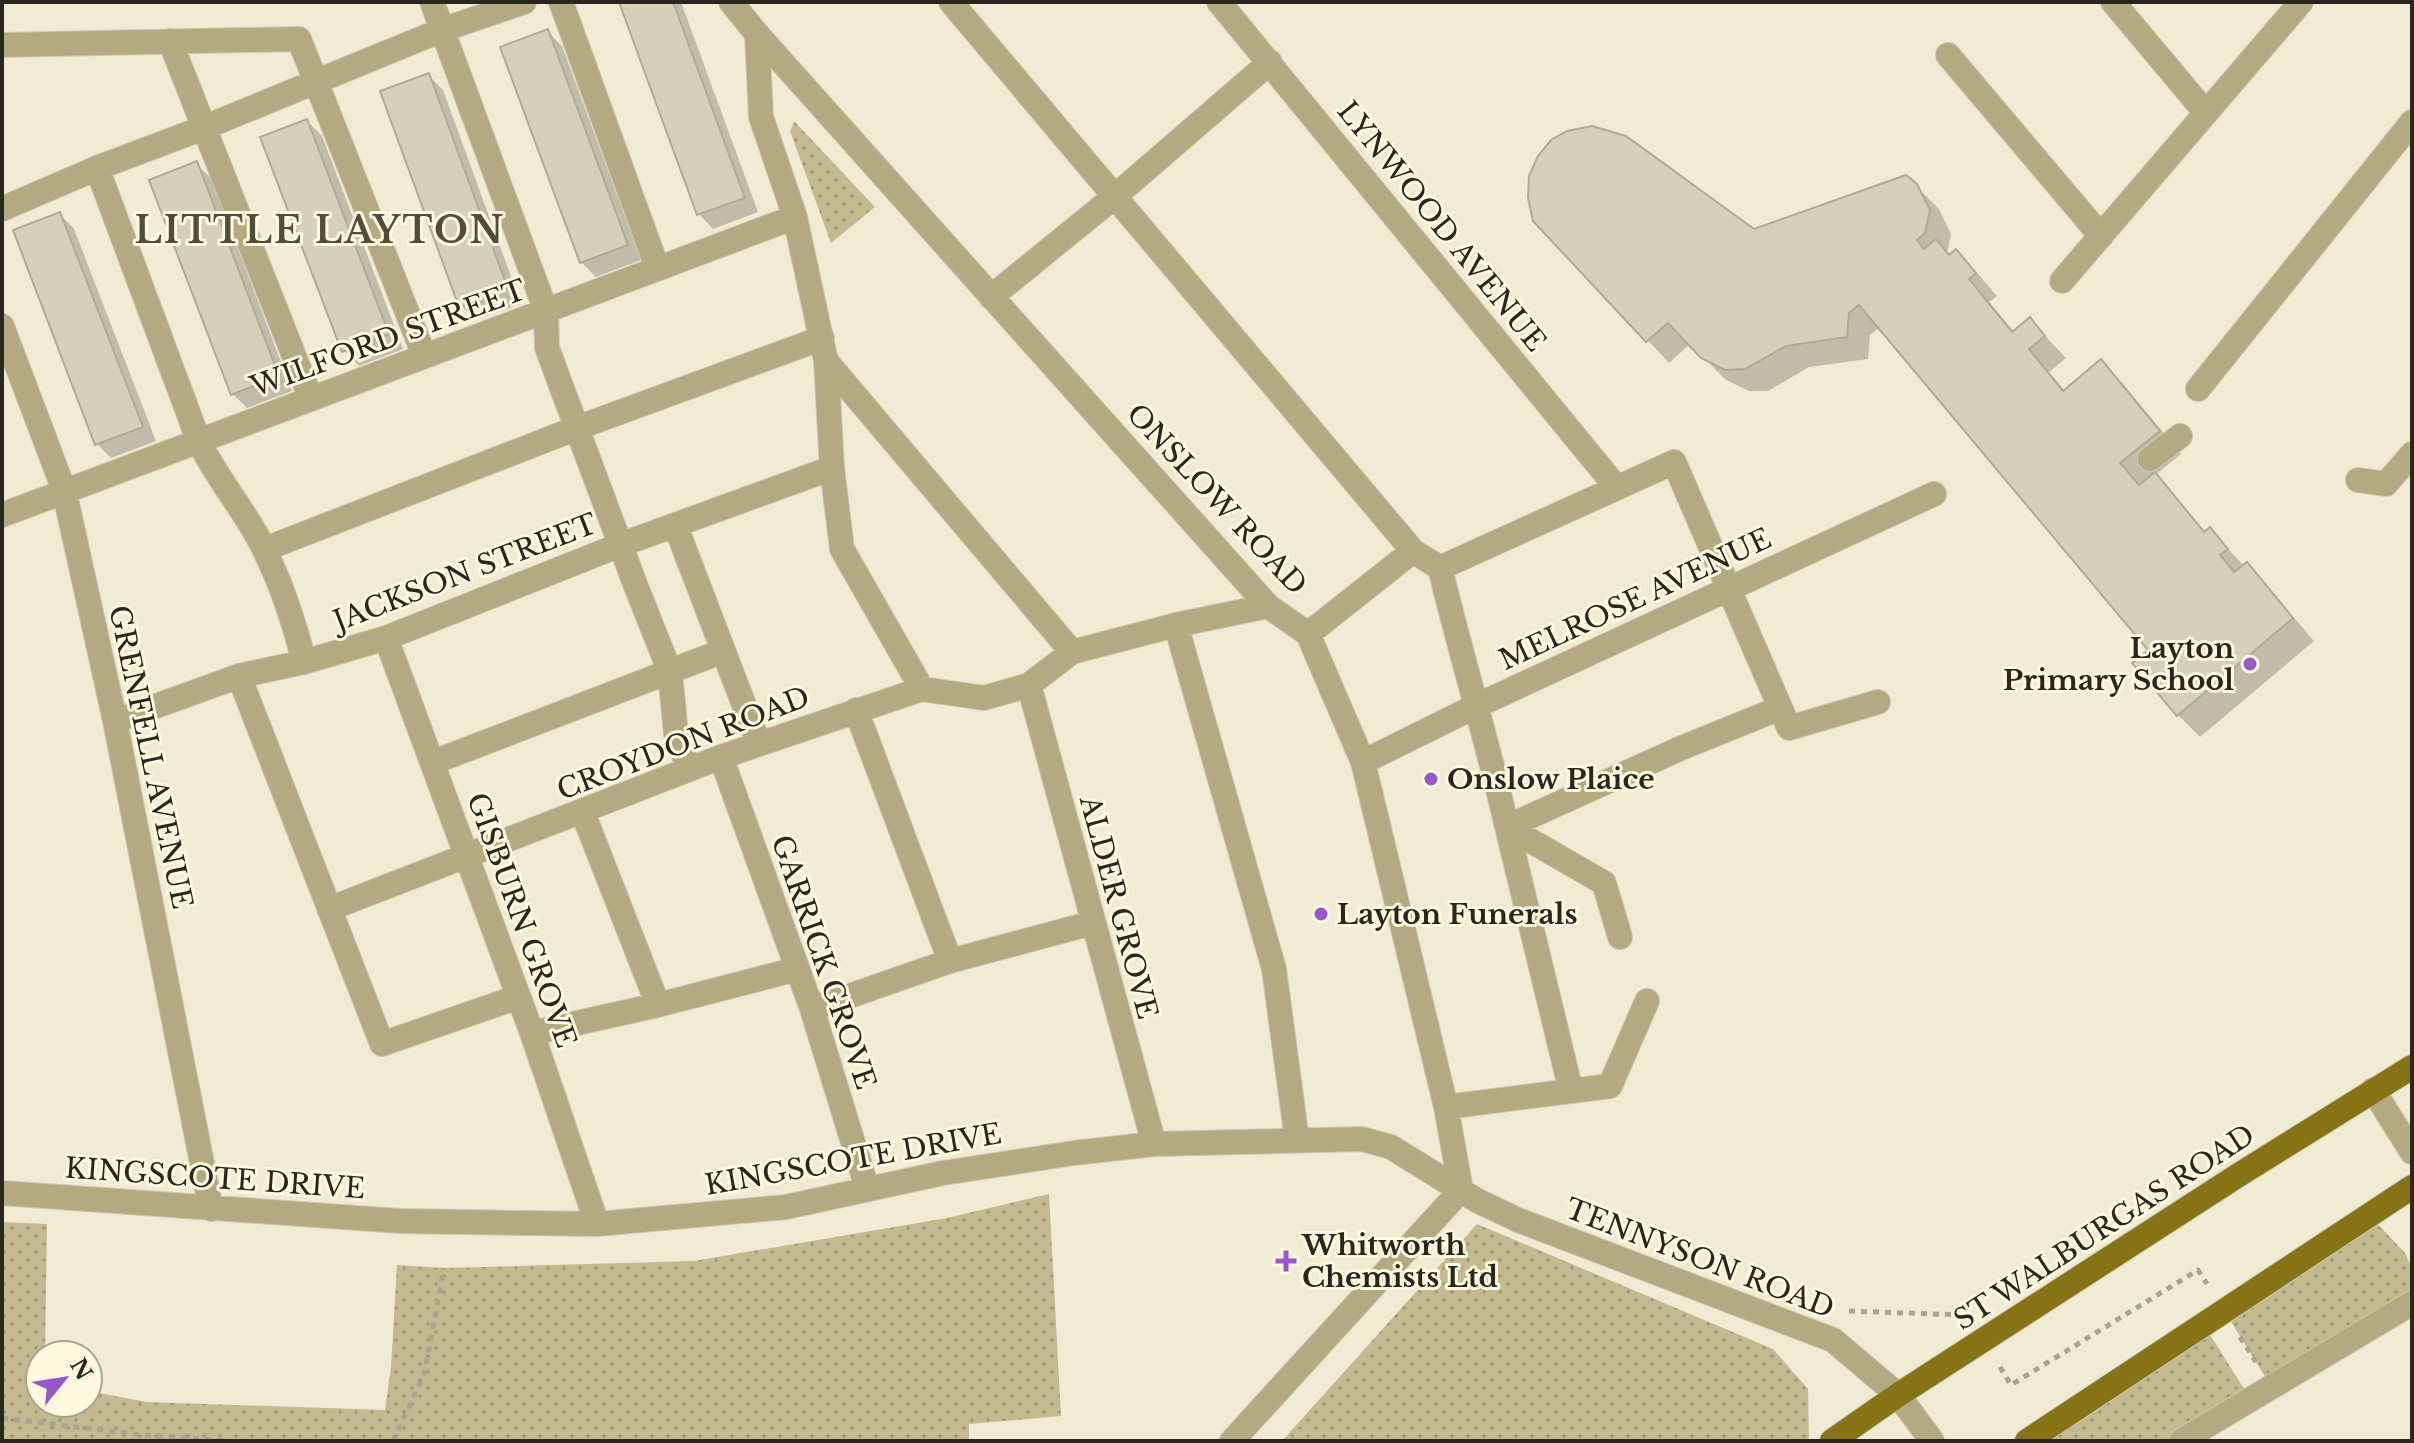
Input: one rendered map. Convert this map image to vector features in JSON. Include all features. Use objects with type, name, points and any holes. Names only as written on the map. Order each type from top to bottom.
[{"type":"main road","name":"ST WALBURGAS ROAD","points":[[1832,1441],[1898,1395],[2412,1067]]},
{"type":"main road","points":[[2027,1441],[2412,1187]]},
{"type":"street","points":[[432,2],[546,311],[547,348],[670,672],[676,734],[689,769]]},
{"type":"street","points":[[2,209],[442,30],[524,2]]},
{"type":"street","points":[[561,2],[657,267]]},
{"type":"street","name":"ONSLOW ROAD","points":[[731,2],[1268,606],[1308,634],[1363,762],[1446,1107],[1461,1190]]},
{"type":"street","points":[[951,2],[1413,551],[1440,568],[1571,1091]]},
{"type":"street","name":"LYNWOOD AVENUE","points":[[1219,2],[1617,488]]},
{"type":"street","points":[[2113,2],[2206,113]]},
{"type":"street","points":[[2062,281],[2301,2]]},
{"type":"street","points":[[757,34],[761,117],[795,217],[824,350],[832,468],[842,549],[922,689],[984,698],[1029,685],[1072,652],[1176,625],[1268,606]]},
{"type":"street","points":[[2,45],[299,39],[424,355]]},
{"type":"street","points":[[170,41],[311,399]]},
{"type":"street","points":[[1948,55],[2101,236]]},
{"type":"street","points":[[991,297],[1114,197],[1270,62]]},
{"type":"street","points":[[2198,389],[2412,122]]},
{"type":"street","points":[[97,168],[198,439],[208,461],[265,549],[296,631],[304,662]]},
{"type":"street","name":"WILFORD STREET","points":[[2,515],[795,217]]},
{"type":"street","name":"GRENFELL AVENUE","points":[[2,326],[64,490],[115,721],[211,1209]]},
{"type":"street","points":[[265,549],[577,428],[824,350]]},
{"type":"street","points":[[824,350],[1072,652]]},
{"type":"street","points":[[2150,459],[2180,436]]},
{"type":"street","points":[[2358,480],[2386,484],[2412,454]]},
{"type":"street","points":[[1440,568],[1674,462],[1789,728],[1878,702]]},
{"type":"street","name":"JACKSON STREET","points":[[115,721],[239,676],[304,662],[386,638],[620,545],[832,468]]},
{"type":"street","name":"MELROSE AVENUE","points":[[1363,762],[1476,706],[1934,494]]},
{"type":"street","points":[[676,527],[759,744]]},
{"type":"street","points":[[1308,634],[1413,551]]},
{"type":"street","points":[[1176,625],[1274,969],[1297,1140]]},
{"type":"street","name":"GISBURN GROVE","points":[[386,638],[532,1033],[597,1224]]},
{"type":"street","points":[[434,762],[723,651]]},
{"type":"street","points":[[239,676],[382,1044],[518,997]]},
{"type":"street","name":"ALDER GROVE","points":[[1029,685],[1154,1144]]},
{"type":"street","name":"CROYDON ROAD","points":[[329,909],[721,757],[922,689]]},
{"type":"street","points":[[1507,827],[1679,749],[1780,708]]},
{"type":"street","points":[[856,710],[950,961]]},
{"type":"street","name":"GARRICK GROVE","points":[[721,757],[812,1009],[867,1188]]},
{"type":"street","points":[[583,813],[658,1005]]},
{"type":"street","points":[[1507,827],[1604,883],[1620,937]]},
{"type":"street","points":[[812,1009],[950,961],[1092,923]]},
{"type":"street","points":[[532,1033],[797,969]]},
{"type":"street","points":[[1446,1107],[1610,1086],[1647,1001]]},
{"type":"street","points":[[2373,1090],[2412,1152]]},
{"type":"street","name":"KINGSCOTE DRIVE","points":[[2,1193],[400,1221],[597,1224],[786,1207],[867,1188],[1074,1153],[1154,1144],[1362,1139],[1391,1147],[1461,1190]]},
{"type":"street","points":[[1232,1441],[1461,1190]]},
{"type":"street","name":"TENNYSON ROAD","points":[[1461,1190],[1518,1220],[1833,1340],[1898,1395],[1932,1441]]},
{"type":"street","points":[[2183,1440],[2412,1303]]},
{"type":"path","points":[[393,1441],[424,1375],[444,1268]]},
{"type":"path","points":[[1997,1363],[2011,1385],[2198,1270],[2210,1288]]},
{"type":"path","points":[[1833,1340],[1842,1311],[1968,1315]]},
{"type":"path","points":[[2,1418],[142,1435],[227,1441]]},
{"type":"shaded area","points":[[794,121],[875,207],[831,243],[790,131]]},
{"type":"shaded area","points":[[1049,1194],[1061,1416],[969,1424],[969,1441],[2,1441],[2,1222],[47,1224],[45,1339],[24,1339],[24,1419],[104,1419],[104,1394],[147,1402],[385,1410],[391,1367],[397,1265],[444,1268],[694,1261],[947,1218]]},
{"type":"shaded area","points":[[2369,1215],[2405,1253],[2412,1268],[2412,1303],[2272,1388],[2225,1312]]},
{"type":"shaded area","points":[[1477,1224],[1773,1349],[1808,1389],[1809,1441],[1282,1441]]},
{"type":"shaded area","points":[[2204,1325],[2251,1400],[2185,1441],[2027,1441]]},
{"type":"building","points":[[619,2],[673,2],[745,198],[697,215]]},
{"type":"building","points":[[548,29],[628,245],[580,263],[500,47]]},
{"type":"building","points":[[429,73],[508,289],[459,307],[380,91]]},
{"type":"building","points":[[307,119],[389,334],[342,352],[260,137]]},
{"type":"building","points":[[1592,126],[1626,136],[1754,229],[1906,175],[1917,184],[1930,210],[1925,233],[1917,240],[1924,249],[1936,239],[1949,255],[1956,249],[1976,273],[1969,279],[2012,332],[2030,317],[2045,336],[2029,349],[2063,391],[2101,359],[2160,431],[2120,463],[2139,485],[2155,472],[2204,532],[2210,527],[2228,549],[2220,555],[2234,572],[2247,562],[2293,618],[2177,716],[2132,663],[2148,650],[1859,305],[1849,313],[1847,337],[1786,346],[1745,369],[1725,370],[1701,358],[1668,323],[1646,342],[1533,221],[1528,198],[1529,176],[1538,156],[1551,140],[1567,131]]},
{"type":"building","points":[[197,161],[279,376],[231,395],[149,180]]},
{"type":"building","points":[[60,212],[143,427],[95,445],[13,230]]},
{"type":"place","name":"Layton Primary School","points":[[2250,664]]},
{"type":"place","name":"Onslow Plaice","points":[[1431,779]]},
{"type":"place","name":"Layton Funerals","points":[[1321,914]]},
{"type":"place","name":"Whitworth Chemists Ltd","points":[[1286,1261]]},
{"type":"district","name":"LITTLE LAYTON","points":[[320,230]]}]
